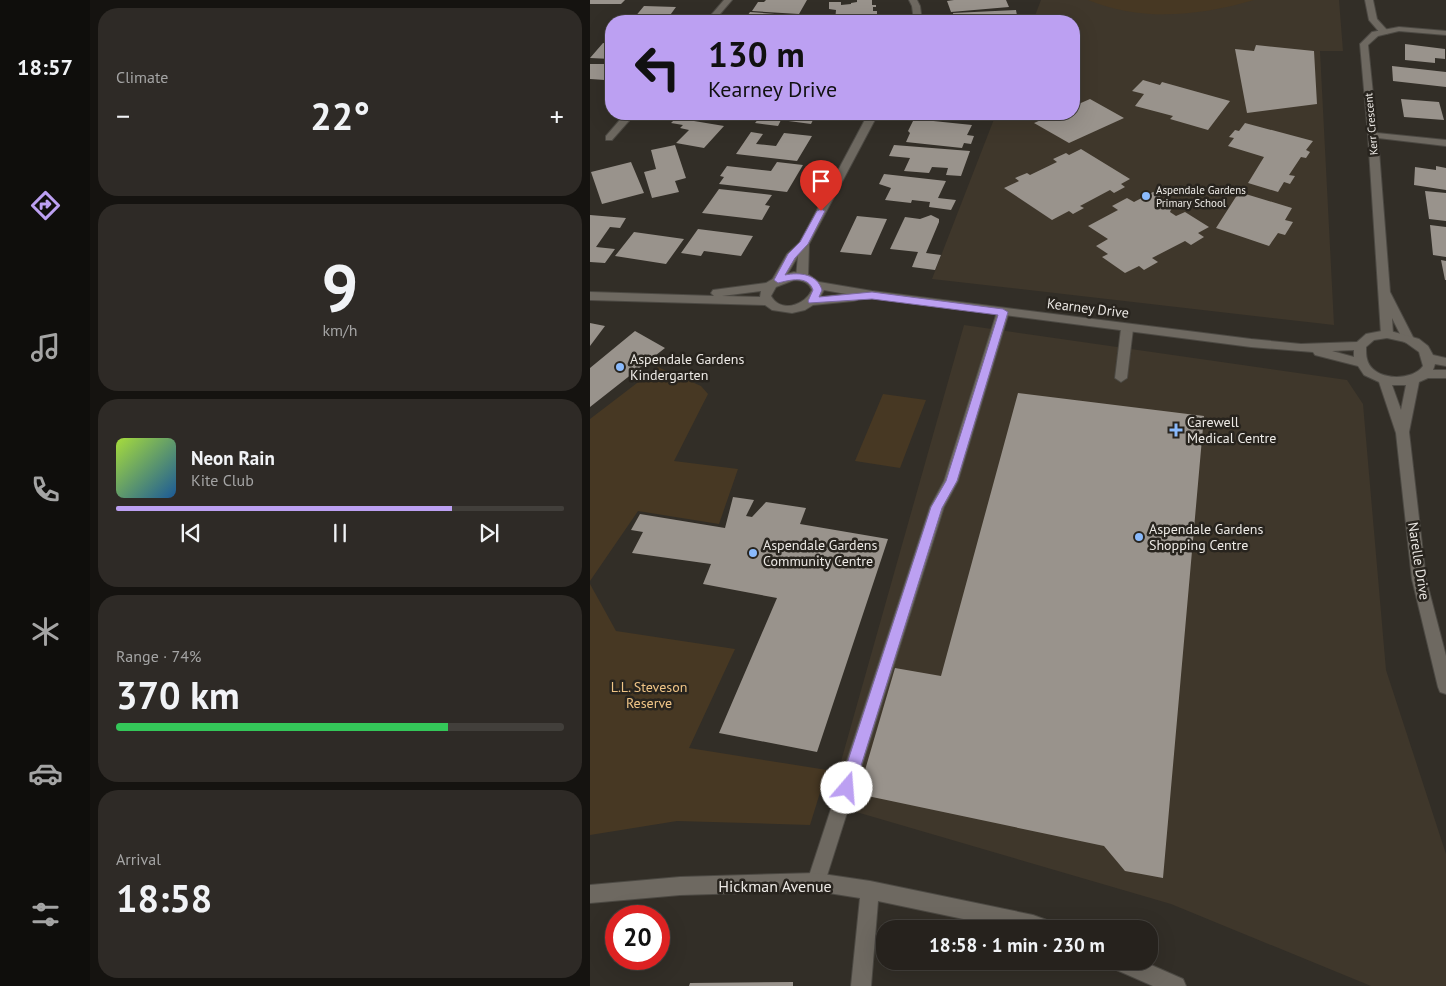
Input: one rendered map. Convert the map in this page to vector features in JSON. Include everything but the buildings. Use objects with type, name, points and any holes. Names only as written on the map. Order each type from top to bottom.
[{"type":"street","points":[[715,15],[728,0]]},
{"type":"street","points":[[912,0],[916,6],[917,15]]},
{"type":"street","points":[[1369,0],[1373,20],[1384,32]]},
{"type":"street","name":"Kerr Crescent","points":[[1387,334],[1373,135],[1364,44],[1375,34],[1399,29],[1446,33]]},
{"type":"street","points":[[609,138],[625,120]]},
{"type":"street","points":[[666,298],[774,283],[794,276],[802,276],[808,278],[816,285],[818,290],[813,301],[800,308],[785,310],[771,306],[766,301],[765,296],[774,283],[791,256],[804,244],[870,120]]},
{"type":"street","points":[[1373,135],[1446,143]]},
{"type":"street","points":[[802,276],[804,244]]},
{"type":"street","name":"Kearney Drive","points":[[816,285],[872,296],[1301,348],[1362,363]]},
{"type":"street","name":"Kerr Crescent","points":[[1385,292],[1408,339]]},
{"type":"street","points":[[590,296],[766,301]]},
{"type":"street","name":"Kearney Drive","points":[[813,301],[872,296]]},
{"type":"street","points":[[816,882],[937,507],[951,481],[1003,312]]},
{"type":"street","points":[[1121,378],[1127,328]]},
{"type":"street","points":[[1428,374],[1431,367],[1426,351],[1408,339],[1387,334],[1370,337],[1360,346],[1359,351],[1362,363],[1371,372],[1393,382],[1412,382],[1428,374],[1446,374]]},
{"type":"street","name":"Kearney Drive","points":[[1301,348],[1360,346]]},
{"type":"street","points":[[1430,359],[1446,362]]},
{"type":"street","name":"Narelle Drive","points":[[1384,379],[1403,433],[1419,579],[1446,686]]},
{"type":"street","name":"Narelle Drive","points":[[1403,433],[1412,382]]},
{"type":"street","name":"Hickman Avenue","points":[[590,894],[680,886],[816,882],[870,890],[1014,920]]},
{"type":"street","points":[[861,986],[870,890]]},
{"type":"street","points":[[1140,970],[1176,986]]},
{"type":"shaded area","name":"Aspendale Gardens Primary School","points":[[1041,0],[1339,0],[1343,51],[1320,51],[1334,325],[932,279],[994,120],[1080,120],[1080,15],[1035,15]]},
{"type":"shaded area","name":"Aspendale Gardens Shopping Centre","points":[[964,325],[1347,380],[1363,404],[1386,670],[1446,854],[1446,986],[1371,986],[1171,904],[829,804]]},
{"type":"green space","points":[[1088,0],[1254,0],[1192,13],[1150,14],[1129,12]]},
{"type":"green space","points":[[658,367],[701,386],[708,394],[674,461],[738,469],[719,524],[638,511],[590,581],[590,419]]},
{"type":"green space","points":[[883,394],[926,400],[900,468],[855,461]]},
{"type":"green space","name":"L.L. Steveson Reserve","points":[[590,584],[616,631],[735,649],[689,748],[827,770],[810,825],[677,821],[590,835]]},
{"type":"place","name":"Aspendale Gardens Primary School","points":[[1146,196]]},
{"type":"place","name":"Aspendale Gardens Kindergarten","points":[[620,367]]},
{"type":"place","name":"Carewell Medical Centre","points":[[1176,430]]},
{"type":"place","name":"Aspendale Gardens Shopping Centre","points":[[1139,537]]},
{"type":"place","name":"Aspendale Gardens Community Centre","points":[[753,553]]},
{"type":"route","points":[[821,211],[804,244],[791,256],[778,280],[786,277],[802,276],[813,281],[818,290],[813,301],[872,296],[1003,312],[951,481],[937,507],[847,788]]}]
